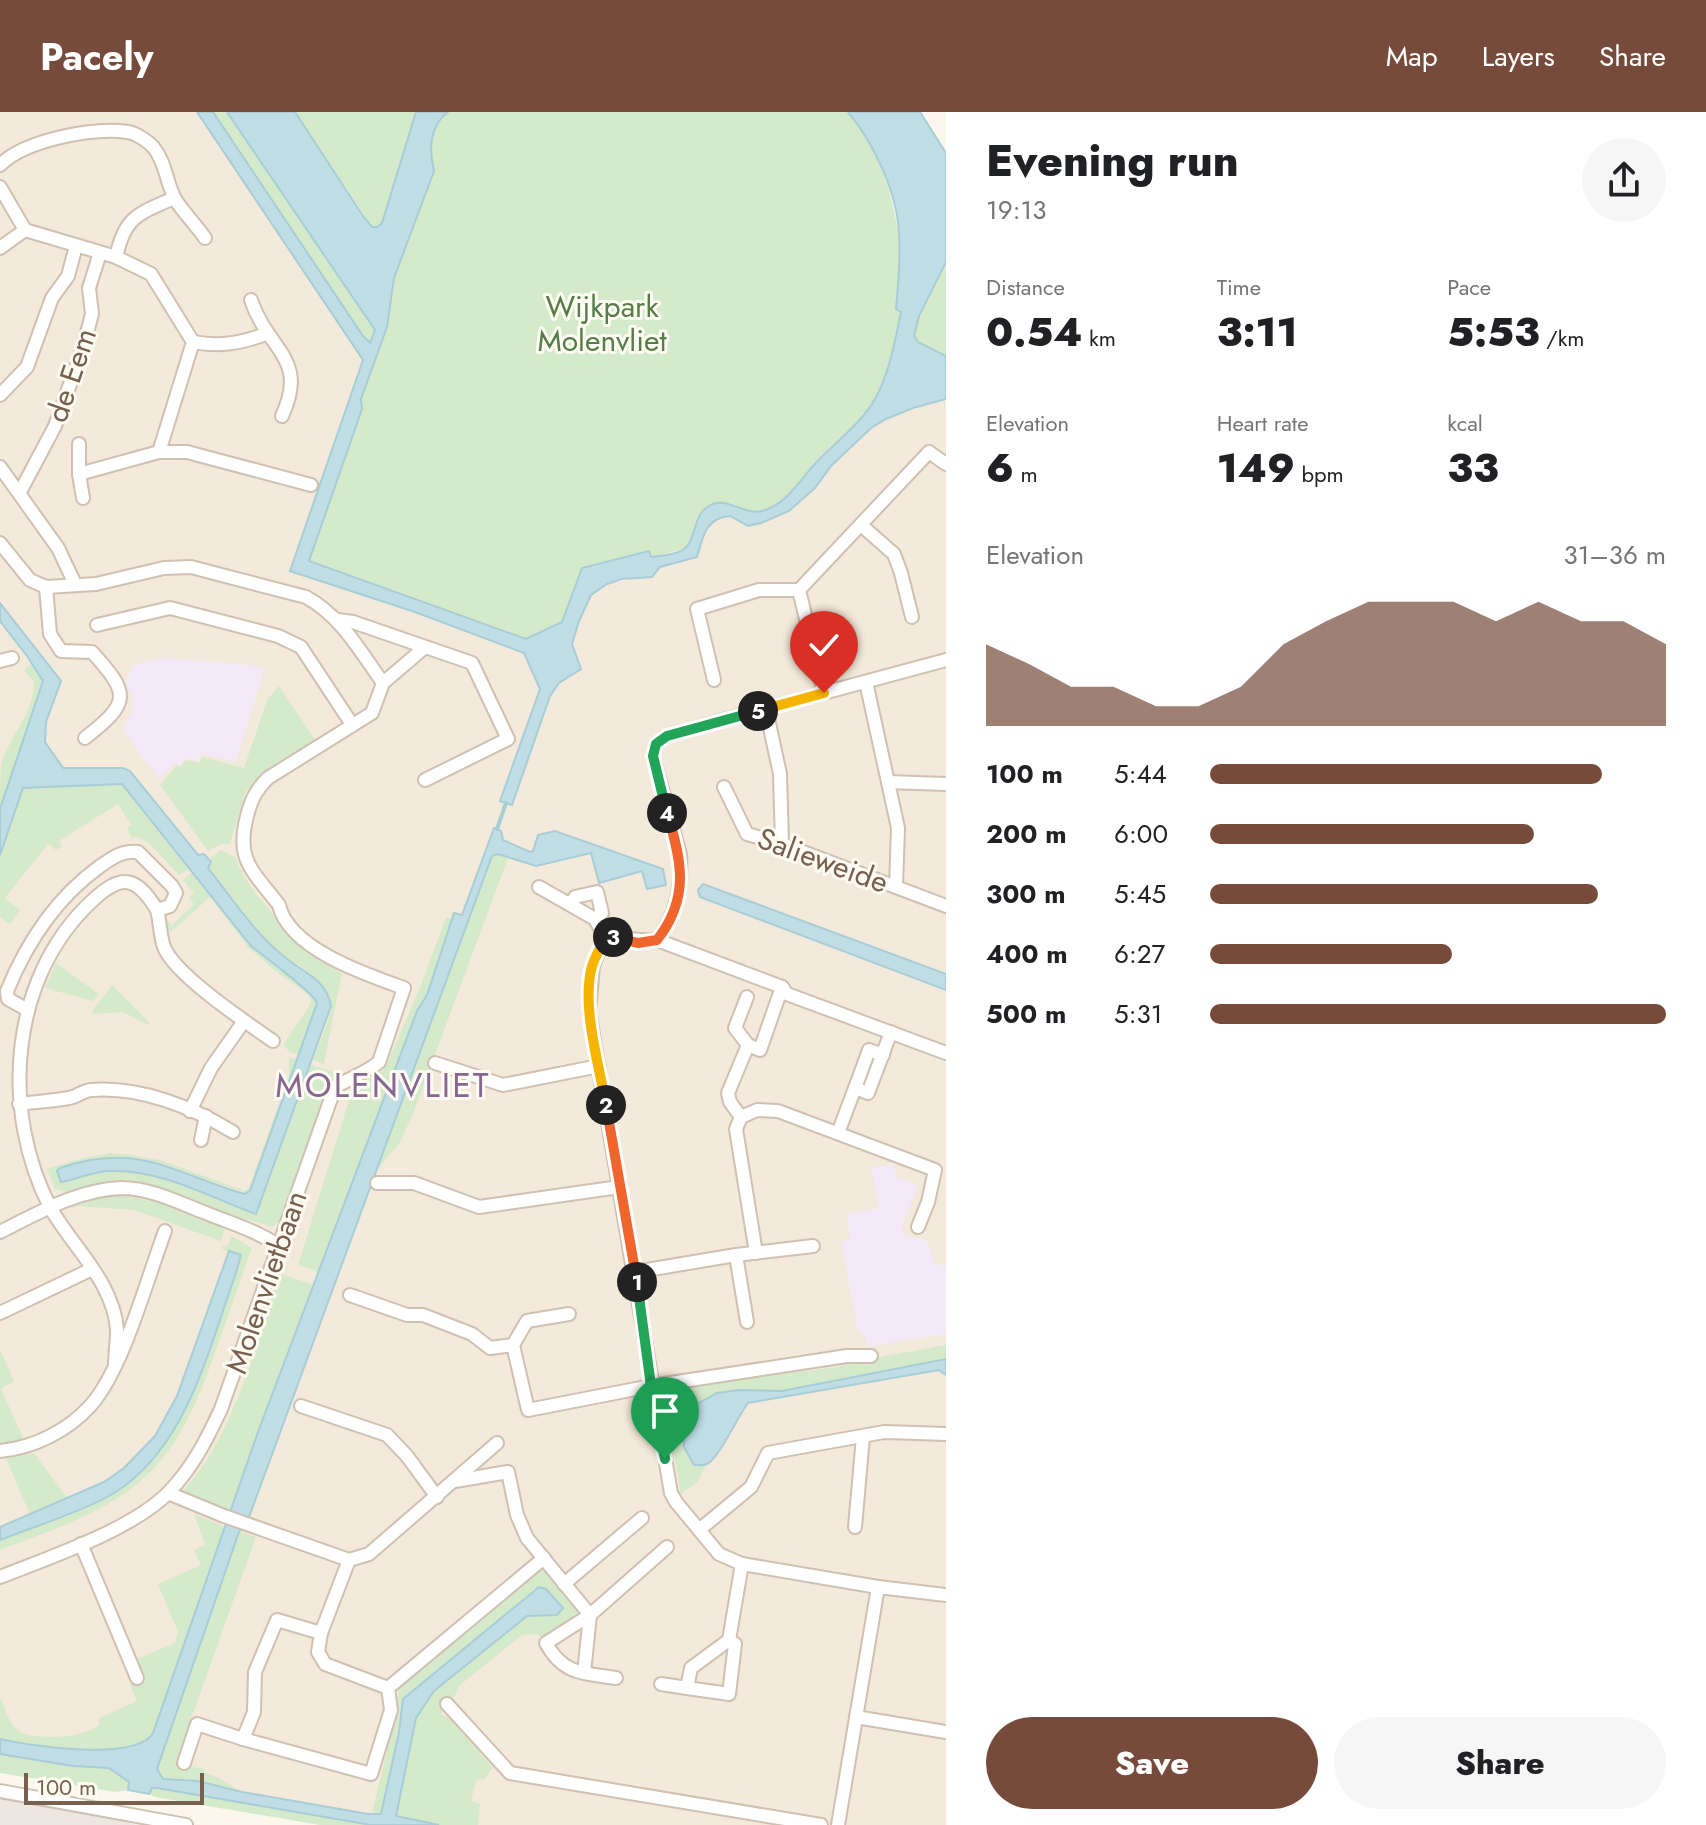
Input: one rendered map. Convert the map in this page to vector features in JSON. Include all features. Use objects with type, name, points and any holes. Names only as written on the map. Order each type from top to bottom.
[{"type":"street","points":[[0,165],[10,155],[45,142],[84,133],[131,132],[153,146],[165,166],[174,198],[205,238]]},
{"type":"street","points":[[0,187],[25,230],[116,257],[151,274],[193,342],[215,346],[244,342],[266,334]]},
{"type":"street","points":[[116,257],[122,232],[133,219],[174,198]]},
{"type":"street","points":[[0,248],[25,230]]},
{"type":"street","points":[[0,395],[27,367],[52,298],[68,276],[76,246]]},
{"type":"street","name":"de Eem","points":[[20,492],[55,426],[83,348],[92,314],[89,288],[100,253]]},
{"type":"street","points":[[251,300],[258,320],[284,357],[293,378],[291,396],[282,416]]},
{"type":"street","points":[[159,452],[193,342]]},
{"type":"street","name":"de Eem","points":[[79,444],[83,498]]},
{"type":"street","points":[[79,474],[159,452],[187,452],[311,485]]},
{"type":"street","points":[[714,680],[697,609],[759,590],[799,590],[929,452],[946,464]]},
{"type":"street","points":[[0,467],[58,548],[75,584]]},
{"type":"street","points":[[861,525],[894,554],[912,617]]},
{"type":"street","points":[[0,543],[30,580],[46,587],[96,584],[164,568],[191,567],[306,597],[338,620],[383,683]]},
{"type":"street","points":[[46,587],[50,634],[61,651],[92,652],[120,685],[121,694],[115,712],[85,738]]},
{"type":"street","points":[[799,590],[824,693]]},
{"type":"street","points":[[97,625],[170,608],[278,636],[301,647],[351,723],[372,713],[383,683],[424,648]]},
{"type":"street","points":[[338,620],[353,622],[472,663],[508,739],[425,780]]},
{"type":"street","points":[[657,940],[667,927],[678,898],[680,854],[653,756],[656,744],[667,736],[946,660]]},
{"type":"street","points":[[866,682],[898,828],[896,887]]},
{"type":"street","points":[[766,709],[780,774],[782,844]]},
{"type":"street","name":"Molenvlietbaan","points":[[0,1577],[81,1544],[137,1516],[168,1493],[198,1456],[221,1409],[335,1087],[379,1062],[404,988],[337,963],[308,942],[281,913],[279,905],[243,856],[244,829],[256,789],[351,723]]},
{"type":"street","points":[[888,782],[946,784]]},
{"type":"street","name":"Salieweide","points":[[724,787],[747,834],[782,844],[946,906]]},
{"type":"street","points":[[26,1009],[8,999],[7,991],[15,971],[45,920],[73,887],[90,873],[122,852],[138,852],[176,893],[170,906],[157,910]]},
{"type":"street","points":[[90,873],[105,889]]},
{"type":"street","points":[[115,1366],[117,1328],[108,1296],[50,1208],[22,1130],[17,1085],[19,1046],[26,1009],[49,955],[68,927],[112,883],[133,883],[151,898],[157,910],[168,954],[194,981],[273,1041]]},
{"type":"street","points":[[539,887],[595,919],[605,937]]},
{"type":"street","points":[[571,904],[575,897],[597,892],[602,913],[595,919]]},
{"type":"street","points":[[605,937],[617,936],[638,943],[657,940],[782,987],[787,994],[946,1053]]},
{"type":"street","points":[[605,937],[589,983],[589,1011],[671,1493],[719,1554],[742,1564],[946,1595]]},
{"type":"street","points":[[747,997],[735,1028],[748,1045],[760,1050],[782,987]]},
{"type":"street","points":[[190,1111],[211,1068],[244,1021]]},
{"type":"street","points":[[838,1133],[855,1088],[868,1093],[891,1032]]},
{"type":"street","points":[[741,1117],[730,1102],[728,1093],[748,1045]]},
{"type":"street","points":[[435,1063],[503,1085],[599,1066]]},
{"type":"street","points":[[19,1104],[73,1098],[80,1092],[90,1090],[109,1090],[153,1097],[206,1116],[233,1132]]},
{"type":"street","points":[[756,1253],[736,1129],[741,1117],[757,1110],[778,1111],[935,1170]]},
{"type":"street","points":[[201,1140],[206,1116]]},
{"type":"street","points":[[918,1227],[928,1202],[935,1170],[946,1161]]},
{"type":"street","points":[[377,1183],[414,1183],[479,1207],[619,1187]]},
{"type":"street","points":[[0,1232],[50,1208],[97,1192],[124,1188],[142,1191],[263,1235],[279,1246]]},
{"type":"street","points":[[0,1451],[28,1448],[59,1431],[91,1405],[115,1366],[165,1231]]},
{"type":"street","points":[[635,1272],[813,1246]]},
{"type":"street","points":[[736,1255],[747,1322]]},
{"type":"street","points":[[0,1313],[92,1269]]},
{"type":"street","points":[[350,1295],[407,1315],[423,1315],[472,1334],[490,1348],[513,1345]]},
{"type":"street","points":[[569,1314],[527,1321],[513,1345],[528,1410],[651,1386],[847,1356],[871,1356]]},
{"type":"street","points":[[301,1406],[387,1435],[437,1497]]},
{"type":"street","points":[[699,1530],[751,1487],[768,1453],[884,1432],[946,1434]]},
{"type":"street","points":[[855,1527],[863,1437]]},
{"type":"street","points":[[168,1493],[349,1560],[369,1554],[497,1443]]},
{"type":"street","points":[[455,1481],[508,1472],[517,1515],[527,1538],[590,1615],[584,1673]]},
{"type":"street","points":[[564,1584],[642,1518]]},
{"type":"street","points":[[81,1544],[137,1678]]},
{"type":"street","points":[[616,1678],[568,1669],[555,1659],[546,1643],[590,1615],[667,1547]]},
{"type":"street","points":[[388,1688],[544,1558]]},
{"type":"street","points":[[349,1560],[321,1633],[318,1652],[325,1664],[388,1688]]},
{"type":"street","points":[[687,1688],[691,1668],[729,1640],[742,1564]]},
{"type":"street","points":[[838,1825],[878,1587]]},
{"type":"street","points":[[243,1739],[254,1712],[255,1672],[277,1620],[321,1633]]},
{"type":"street","points":[[661,1684],[729,1694],[735,1644],[729,1640]]},
{"type":"street","points":[[184,1763],[197,1724],[371,1774],[391,1710],[388,1688]]},
{"type":"street","points":[[447,1704],[510,1773],[821,1825]]},
{"type":"street","points":[[856,1717],[946,1732]]},
{"type":"street","points":[[4,1794],[186,1825]]},
{"type":"shaded area","points":[[0,112],[197,112],[363,360],[291,571],[415,612],[524,653],[572,644],[578,621],[591,595],[607,584],[628,580],[668,564],[703,538],[712,521],[722,517],[736,518],[748,526],[789,511],[871,428],[913,407],[946,399],[946,1825],[341,1825],[0,1758]]},
{"type":"shaded area","points":[[163,658],[251,665],[264,670],[236,762],[201,754],[198,761],[185,758],[181,765],[174,764],[159,780],[123,729],[131,713],[133,699],[125,683],[133,665]]},
{"type":"shaded area","points":[[893,1164],[896,1177],[918,1185],[902,1226],[904,1236],[926,1239],[935,1265],[946,1265],[946,1334],[868,1346],[864,1335],[858,1331],[841,1242],[850,1239],[847,1214],[879,1208],[871,1168]]},
{"type":"shaded area","points":[[0,1795],[138,1825],[0,1825]]},
{"type":"green space","points":[[213,112],[227,112],[375,330],[370,343],[363,336]]},
{"type":"green space","name":"Wijkpark Molenvliet","points":[[295,112],[416,112],[410,129],[448,112],[848,112],[869,143],[885,179],[896,218],[901,259],[901,300],[895,341],[884,378],[862,418],[782,501],[756,511],[733,504],[692,536],[685,549],[650,557],[649,552],[579,573],[562,622],[526,639],[308,561],[362,409],[361,399],[387,327],[394,278],[434,171],[429,156],[390,194],[382,223],[372,227]]},
{"type":"green space","points":[[946,262],[946,356],[918,342],[914,336],[919,316]]},
{"type":"green space","points":[[32,664],[43,681],[42,687],[0,809],[1,764],[30,704],[34,682],[24,670]]},
{"type":"green space","points":[[279,686],[316,741],[260,778],[246,791],[230,844],[221,844],[208,851],[160,785],[185,760],[200,763],[202,757],[244,768],[267,700]]},
{"type":"green space","points":[[122,783],[190,868],[179,875],[149,843],[135,836],[132,839],[127,828],[131,825],[118,804],[59,841],[62,846],[56,850],[48,844],[5,898],[20,910],[10,924],[0,917],[0,855],[23,788]]},
{"type":"green space","points":[[221,850],[236,858],[253,889],[281,922],[342,974],[324,1064],[313,1060],[330,1011],[326,989],[274,949],[239,910],[208,867],[209,859]]},
{"type":"green space","points":[[498,854],[508,858],[413,1114],[399,1144],[378,1168],[492,856]]},
{"type":"green space","points":[[193,872],[251,946],[316,998],[316,1008],[299,1055],[283,1045],[311,1003],[309,995],[248,947],[210,897],[172,931],[166,931],[164,917],[172,925],[194,904],[189,898],[194,893],[183,880]]},
{"type":"green space","points":[[446,917],[452,919],[427,995],[417,1011],[318,1272],[298,1265],[354,1084],[379,1074],[387,1064]]},
{"type":"green space","points":[[56,963],[99,994],[93,1001],[45,988]]},
{"type":"green space","points":[[112,985],[149,1022],[148,1025],[123,1012],[92,1014]]},
{"type":"green space","points":[[289,1057],[298,1060],[250,1191],[246,1193],[141,1158],[100,1158],[60,1168],[79,1176],[109,1171],[152,1174],[256,1214],[311,1065],[346,1076],[284,1218],[272,1227],[124,1182],[81,1188],[66,1194],[55,1189],[47,1169],[111,1153],[160,1160],[245,1191],[289,1075]]},
{"type":"green space","points":[[103,1196],[135,1198],[180,1210],[225,1228],[221,1241],[134,1210],[72,1208],[70,1205]]},
{"type":"green space","points":[[232,1236],[252,1248],[200,1391],[169,1450],[138,1483],[118,1498],[90,1514],[0,1550],[0,1540],[107,1497],[170,1436],[199,1373],[241,1256],[222,1249],[223,1246],[227,1247]]},
{"type":"green space","points":[[279,1273],[314,1285],[230,1511],[180,1494],[198,1473],[228,1420],[252,1359]]},
{"type":"green space","points":[[946,1345],[946,1359],[782,1391],[717,1393],[684,1422],[684,1447],[700,1465],[706,1464],[698,1482],[681,1494],[666,1409],[665,1397],[670,1391],[860,1363],[862,1356],[869,1359]]},
{"type":"green space","points":[[0,1350],[14,1381],[1,1389],[25,1442],[2,1446],[0,1440]]},
{"type":"green space","points":[[34,1453],[68,1499],[30,1514],[6,1459]]},
{"type":"green space","points":[[194,1514],[226,1527],[151,1738],[137,1745],[99,1750],[55,1748],[0,1739],[0,1698],[19,1731],[48,1737],[83,1733],[99,1725],[99,1718],[137,1701],[130,1685],[145,1679],[137,1659],[175,1643],[178,1632],[158,1584],[201,1565],[194,1550],[205,1545]]},
{"type":"green space","points":[[239,1532],[256,1537],[175,1764],[204,1769],[204,1772],[242,1792],[198,1781],[163,1779],[157,1769]]},
{"type":"green space","points":[[543,1567],[579,1611],[546,1639],[536,1634],[522,1635],[459,1686],[452,1702],[442,1705],[442,1715],[449,1718],[493,1768],[484,1779],[476,1780],[471,1801],[480,1804],[478,1825],[439,1825],[396,1817],[416,1718],[434,1691],[527,1616],[552,1616],[543,1587],[539,1587],[403,1699],[384,1807],[381,1814],[372,1812],[394,1722],[399,1687]]},
{"type":"green space","points":[[0,1754],[73,1766],[109,1768],[129,1782],[128,1790],[115,1792],[0,1773]]},
{"type":"green space","points":[[152,1788],[371,1825],[320,1825],[155,1797],[149,1794]]},
{"type":"water","points":[[197,112],[213,112],[370,343],[375,330],[227,112],[295,112],[363,216],[372,227],[377,227],[382,223],[416,112],[448,112],[434,132],[431,155],[434,171],[394,278],[387,327],[309,561],[526,639],[562,622],[582,568],[649,551],[651,557],[681,551],[690,542],[703,510],[716,503],[755,512],[770,508],[784,499],[872,404],[888,366],[901,312],[896,309],[900,243],[894,202],[875,153],[848,112],[920,112],[946,153],[946,262],[919,316],[914,336],[918,342],[946,356],[946,399],[913,408],[871,428],[789,511],[748,526],[730,516],[715,520],[706,530],[697,557],[660,567],[652,577],[622,579],[607,584],[591,595],[572,644],[581,669],[559,683],[550,696],[512,805],[500,801],[540,689],[524,653],[415,612],[290,571],[363,360]]},
{"type":"water","points":[[0,603],[61,681],[46,722],[45,742],[63,768],[123,768],[130,771],[198,855],[204,854],[211,862],[208,868],[257,930],[279,952],[316,980],[329,998],[331,1006],[256,1214],[184,1185],[147,1174],[109,1171],[61,1182],[57,1171],[60,1168],[87,1161],[134,1159],[175,1169],[244,1194],[250,1191],[317,1003],[298,983],[251,946],[122,784],[23,788],[0,855],[0,809],[43,681],[0,621]]},
{"type":"water","points":[[494,828],[501,831],[503,840],[530,852],[538,835],[555,831],[663,869],[666,885],[647,889],[642,871],[599,883],[591,853],[536,866],[498,854],[492,856],[249,1517],[239,1532],[157,1769],[163,1779],[198,1781],[242,1792],[381,1814],[403,1699],[539,1587],[546,1589],[563,1608],[557,1615],[527,1616],[434,1691],[416,1718],[396,1816],[439,1825],[371,1825],[157,1788],[152,1788],[149,1794],[128,1790],[129,1782],[109,1768],[73,1766],[0,1754],[0,1739],[81,1750],[126,1747],[143,1742],[153,1733],[258,1432],[417,1011],[427,995],[454,913],[462,915]]},
{"type":"water","points":[[703,884],[946,974],[946,990],[700,897],[698,890]]},
{"type":"water","points":[[229,1251],[241,1255],[214,1337],[190,1398],[157,1454],[135,1477],[109,1496],[0,1540],[0,1527],[104,1482],[124,1468],[155,1436],[177,1396]]},
{"type":"water","points":[[946,1359],[946,1375],[939,1370],[748,1403],[717,1454],[705,1465],[694,1465],[684,1447],[684,1422],[690,1408],[717,1393],[782,1391]]},
{"type":"waterway","points":[[497,829],[506,803]]},
{"type":"district","name":"MOLENVLIET","points":[[383,1085]]},
{"type":"route","points":[[665,1459],[589,1011],[589,983],[605,937],[617,936],[638,943],[657,940],[667,927],[680,893],[680,854],[653,756],[656,744],[667,736],[824,693]]}]
